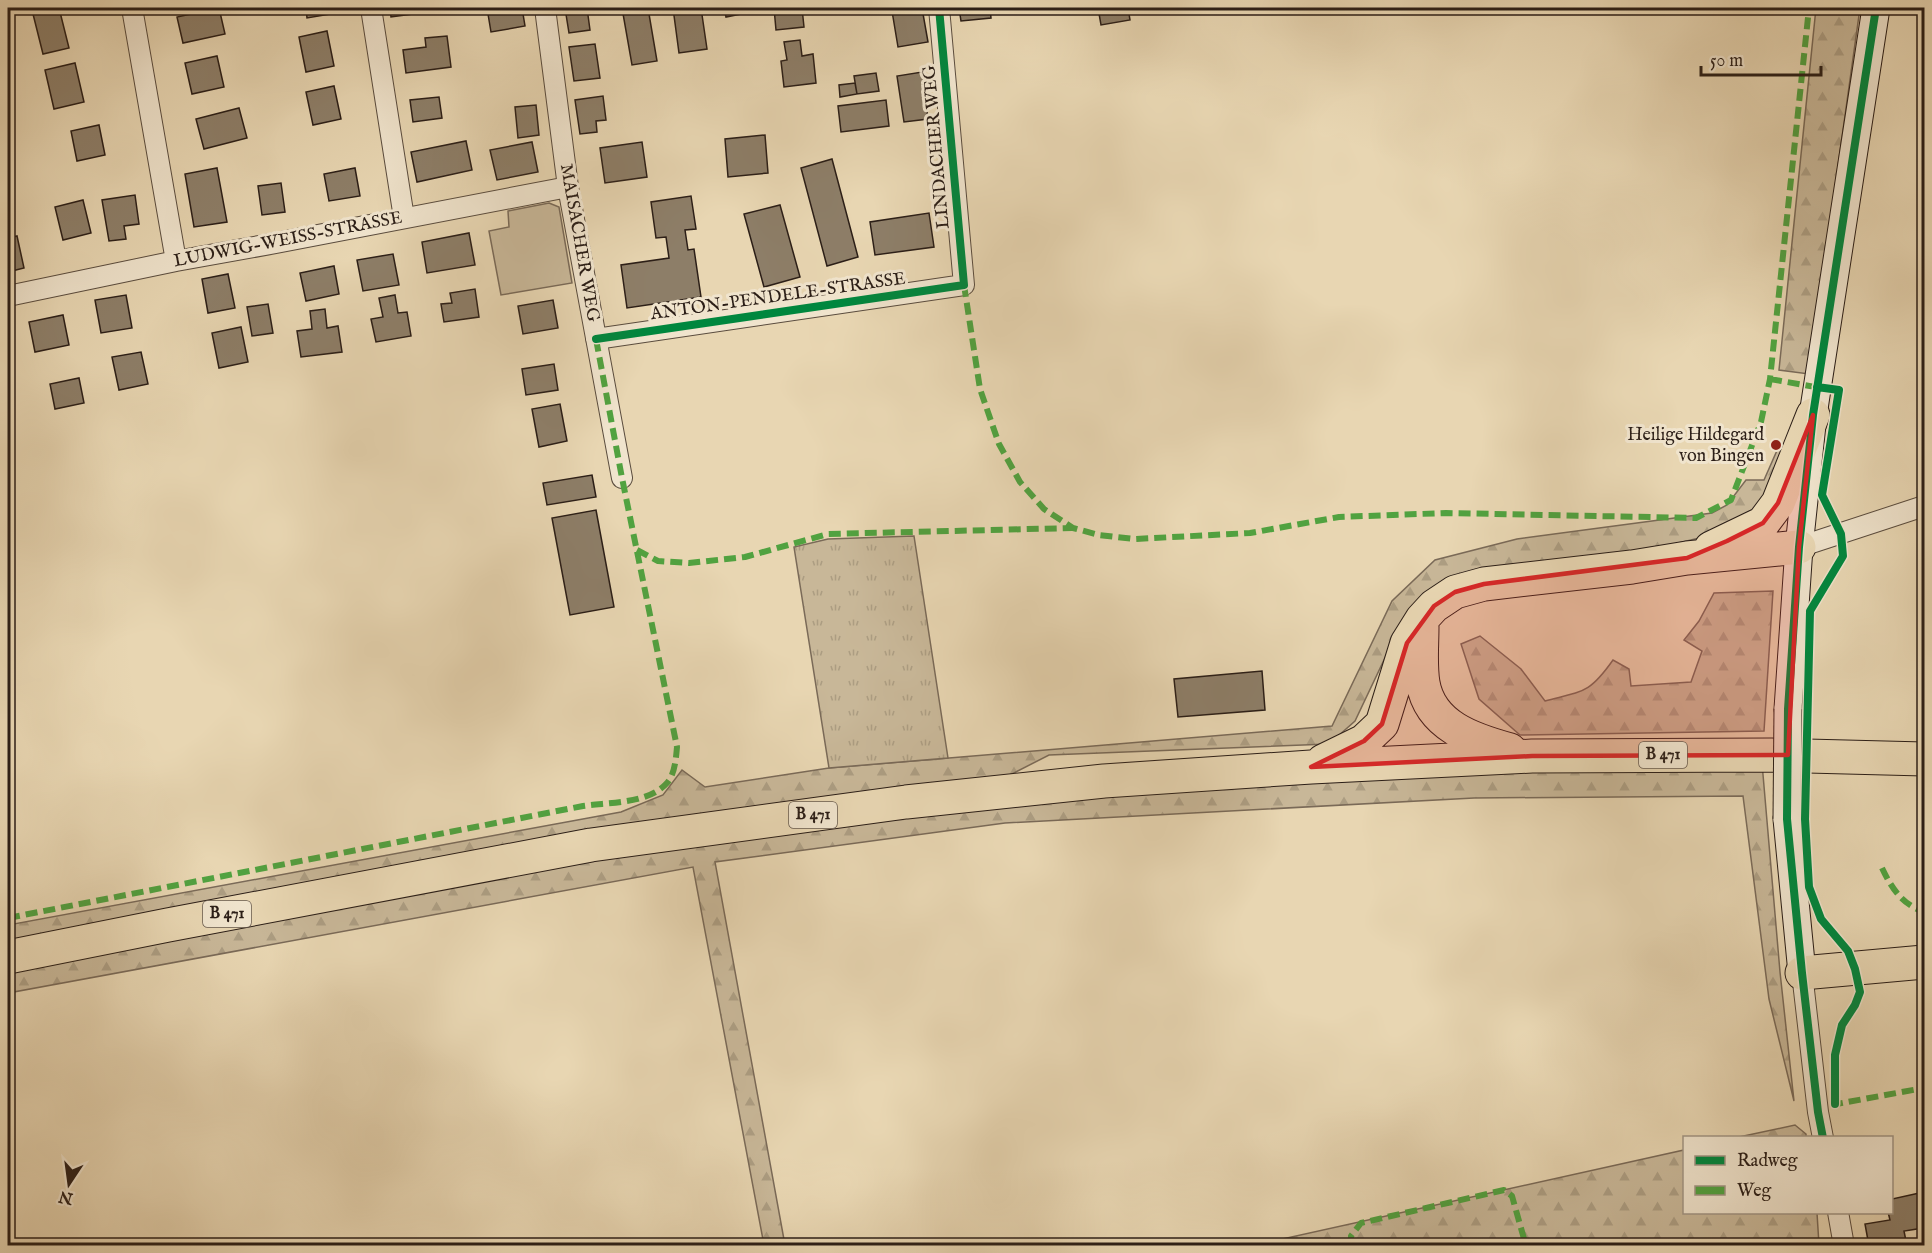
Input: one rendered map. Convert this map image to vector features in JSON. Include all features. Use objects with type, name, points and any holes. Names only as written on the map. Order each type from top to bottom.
[{"type":"highway","points":[[1687,558],[1763,523],[1778,503],[1813,415]]},
{"type":"highway","points":[[1311,767],[1364,741],[1382,724],[1407,643],[1422,619],[1434,606],[1455,592],[1484,584],[1632,567],[1687,558],[1799,547]]},
{"type":"highway","points":[[1422,619],[1423,684],[1433,711],[1458,732],[1488,744],[1532,756]]},
{"type":"highway","name":"B 471","points":[[8,957],[180,922],[591,845],[906,802],[1115,780],[1532,756],[1771,755],[1924,759]]},
{"type":"highway","points":[[1802,973],[1924,962]]},
{"type":"street","points":[[132,8],[176,261]]},
{"type":"street","points":[[371,8],[404,218]]},
{"type":"street","name":"MAISACHER WEG","points":[[545,8],[568,187],[622,478]]},
{"type":"street","name":"LINDACHER WEG","points":[[939,8],[964,285]]},
{"type":"street","points":[[1823,1136],[1802,973],[1787,819],[1788,710],[1799,547],[1813,415],[1876,8]]},
{"type":"street","name":"LUDWIG-WEISS-STRASSE","points":[[8,296],[176,261],[568,187]]},
{"type":"street","name":"ANTON-PENDELE-STRASSE","points":[[596,339],[964,285]]},
{"type":"street","points":[[1799,547],[1924,506]]},
{"type":"street","points":[[1838,1214],[1844,1245]]},
{"type":"highlighted area","points":[[1813,415],[1799,547],[1788,755],[1532,756],[1311,767],[1364,741],[1382,724],[1407,643],[1434,606],[1455,592],[1484,584],[1687,558],[1763,523],[1778,503]]},
{"type":"green space","points":[[1816,8],[1860,8],[1809,374],[1779,370]]},
{"type":"green space","points":[[549,203],[559,207],[572,283],[501,295],[489,231],[509,227],[508,211]]},
{"type":"green space","points":[[1789,444],[1770,504],[1712,535],[1653,549],[1403,620],[1355,721],[1329,744],[1049,755],[1010,775],[8,943],[8,925],[621,812],[663,795],[682,770],[705,787],[829,768],[1332,726],[1392,601],[1435,560],[1517,539],[1712,513],[1727,505],[1746,480],[1764,480],[1779,446]]},
{"type":"green space","points":[[914,536],[948,758],[829,768],[794,547],[828,539]]},
{"type":"green space","points":[[1773,591],[1764,731],[1520,735],[1479,699],[1461,644],[1480,636],[1521,669],[1545,701],[1584,690],[1598,679],[1613,660],[1629,669],[1631,686],[1691,682],[1702,651],[1684,640],[1699,621],[1714,593]]},
{"type":"green space","points":[[1762,763],[1794,1101],[1769,999],[1743,796],[1474,798],[1005,823],[715,862],[785,1245],[764,1245],[693,867],[8,993],[8,966],[595,855],[1015,798],[1295,776]]},
{"type":"green space","points":[[1795,1125],[1806,1134],[1806,1136],[1744,1136]]},
{"type":"green space","points":[[1683,1150],[1683,1214],[1817,1214],[1819,1245],[1255,1245]]},
{"type":"building","points":[[59,8],[69,48],[43,54],[33,14]]},
{"type":"building","points":[[219,8],[225,34],[183,43],[177,17]]},
{"type":"building","points":[[306,8],[342,8],[343,12],[307,18]]},
{"type":"building","points":[[390,8],[420,8],[420,13],[391,17]]},
{"type":"building","points":[[487,8],[522,8],[525,26],[491,32]]},
{"type":"building","points":[[565,8],[587,8],[590,30],[569,33]]},
{"type":"building","points":[[622,8],[648,8],[657,61],[632,65]]},
{"type":"building","points":[[673,8],[701,8],[707,49],[679,53]]},
{"type":"building","points":[[724,8],[755,8],[756,11],[726,17]]},
{"type":"building","points":[[774,8],[802,8],[804,27],[776,30]]},
{"type":"building","points":[[922,8],[928,42],[898,47],[892,11]]},
{"type":"building","points":[[959,8],[990,8],[991,18],[961,21]]},
{"type":"building","points":[[1023,8],[1065,8],[1024,12]]},
{"type":"building","points":[[1098,8],[1128,8],[1130,20],[1101,25]]},
{"type":"building","points":[[1151,8],[1181,8],[1181,10],[1152,14]]},
{"type":"building","points":[[327,31],[334,66],[306,72],[299,37]]},
{"type":"building","points":[[447,36],[451,67],[406,73],[403,50],[426,47],[425,38]]},
{"type":"building","points":[[800,40],[802,56],[813,54],[816,83],[784,87],[781,61],[787,60],[784,42]]},
{"type":"building","points":[[595,44],[600,78],[574,81],[569,47]]},
{"type":"building","points":[[217,56],[224,87],[192,94],[185,63]]},
{"type":"building","points":[[75,63],[84,102],[54,109],[45,70]]},
{"type":"building","points":[[922,72],[928,119],[904,122],[897,76]]},
{"type":"building","points":[[876,73],[879,91],[857,94],[854,76]]},
{"type":"building","points":[[855,83],[857,94],[840,97],[839,85]]},
{"type":"building","points":[[334,86],[341,119],[313,125],[306,92]]},
{"type":"building","points":[[603,96],[606,120],[596,121],[597,132],[580,134],[575,100]]},
{"type":"building","points":[[439,97],[442,118],[413,122],[410,100]]},
{"type":"building","points":[[886,100],[889,126],[841,132],[838,106]]},
{"type":"building","points":[[536,105],[539,135],[518,138],[515,107]]},
{"type":"building","points":[[239,108],[247,138],[204,149],[196,119]]},
{"type":"building","points":[[99,125],[105,155],[77,161],[71,131]]},
{"type":"building","points":[[765,135],[768,173],[728,177],[725,139]]},
{"type":"building","points":[[466,141],[472,170],[417,182],[411,152]]},
{"type":"building","points":[[532,142],[538,172],[497,180],[490,150]]},
{"type":"building","points":[[642,142],[647,177],[605,183],[600,148]]},
{"type":"building","points":[[832,159],[858,257],[827,266],[801,168]]},
{"type":"building","points":[[217,168],[227,222],[194,227],[185,174]]},
{"type":"building","points":[[355,168],[360,196],[329,201],[324,174]]},
{"type":"building","points":[[281,183],[285,212],[262,215],[258,186]]},
{"type":"building","points":[[135,195],[139,224],[124,226],[126,239],[109,241],[102,200]]},
{"type":"building","points":[[691,196],[696,229],[685,230],[688,250],[694,249],[701,297],[627,308],[621,265],[669,258],[666,237],[656,238],[651,202]]},
{"type":"building","points":[[83,200],[91,233],[63,240],[55,207]]},
{"type":"building","points":[[780,205],[800,277],[764,287],[744,214]]},
{"type":"building","points":[[929,213],[934,247],[875,255],[870,222]]},
{"type":"building","points":[[469,233],[475,265],[427,273],[422,242]]},
{"type":"building","points":[[17,236],[24,268],[8,272],[8,238]]},
{"type":"building","points":[[393,254],[399,285],[363,291],[357,260]]},
{"type":"building","points":[[334,266],[339,294],[306,301],[300,273]]},
{"type":"building","points":[[228,274],[235,308],[208,313],[202,279]]},
{"type":"building","points":[[475,289],[479,317],[444,322],[441,304],[452,303],[450,293]]},
{"type":"building","points":[[126,295],[132,328],[101,333],[95,300]]},
{"type":"building","points":[[395,295],[398,313],[407,312],[411,336],[376,342],[371,319],[383,317],[379,298]]},
{"type":"building","points":[[553,300],[558,328],[523,334],[518,306]]},
{"type":"building","points":[[268,304],[273,333],[252,336],[247,307]]},
{"type":"building","points":[[325,309],[327,328],[338,326],[342,352],[301,357],[297,331],[312,329],[310,311]]},
{"type":"building","points":[[63,315],[69,345],[35,352],[29,322]]},
{"type":"building","points":[[241,327],[248,362],[219,368],[212,333]]},
{"type":"building","points":[[141,352],[148,384],[119,390],[112,357]]},
{"type":"building","points":[[554,364],[558,390],[526,395],[522,369]]},
{"type":"building","points":[[79,378],[84,403],[55,409],[50,384]]},
{"type":"building","points":[[560,404],[567,441],[539,447],[532,409]]},
{"type":"building","points":[[592,475],[596,497],[547,505],[543,483]]},
{"type":"building","points":[[596,510],[614,607],[570,615],[552,518]]},
{"type":"building","points":[[1262,671],[1265,710],[1178,717],[1174,679]]},
{"type":"building","points":[[1924,1192],[1923,1228],[1904,1231],[1907,1246],[1869,1246],[1865,1224],[1890,1220],[1888,1214],[1893,1214],[1893,1199]]},
{"type":"marked path","points":[[964,285],[980,389],[999,444],[1020,482],[1044,509],[1073,528],[1099,535],[1135,539],[1250,533],[1339,517],[1446,513],[1696,518],[1731,500],[1761,422],[1770,379],[1809,8]]},
{"type":"marked path","points":[[8,918],[583,806],[628,801],[650,795],[667,783],[676,761],[677,747],[596,339]]},
{"type":"marked path","points":[[1770,379],[1821,388]]},
{"type":"marked path","points":[[637,550],[658,561],[689,563],[745,557],[828,534],[1072,528]]},
{"type":"marked path","points":[[1882,868],[1898,895],[1916,909],[1924,912]]},
{"type":"marked path","points":[[1831,1105],[1924,1088]]},
{"type":"marked path","points":[[1351,1246],[1351,1236],[1361,1223],[1504,1190],[1512,1196],[1526,1246]]},
{"type":"cycle path","points":[[596,339],[964,285],[939,8]]},
{"type":"cycle path","points":[[1823,1136],[1802,973],[1787,819],[1788,709],[1799,547],[1813,415],[1876,8]]},
{"type":"cycle path","points":[[1817,387],[1839,390],[1822,495],[1841,534],[1843,556],[1810,611],[1805,819],[1809,887],[1821,919],[1848,951],[1860,992],[1855,1005],[1842,1025],[1835,1055],[1835,1104]]},
{"type":"place","name":"Heilige Hildegard von Bingen","points":[[1776,445]]}]
